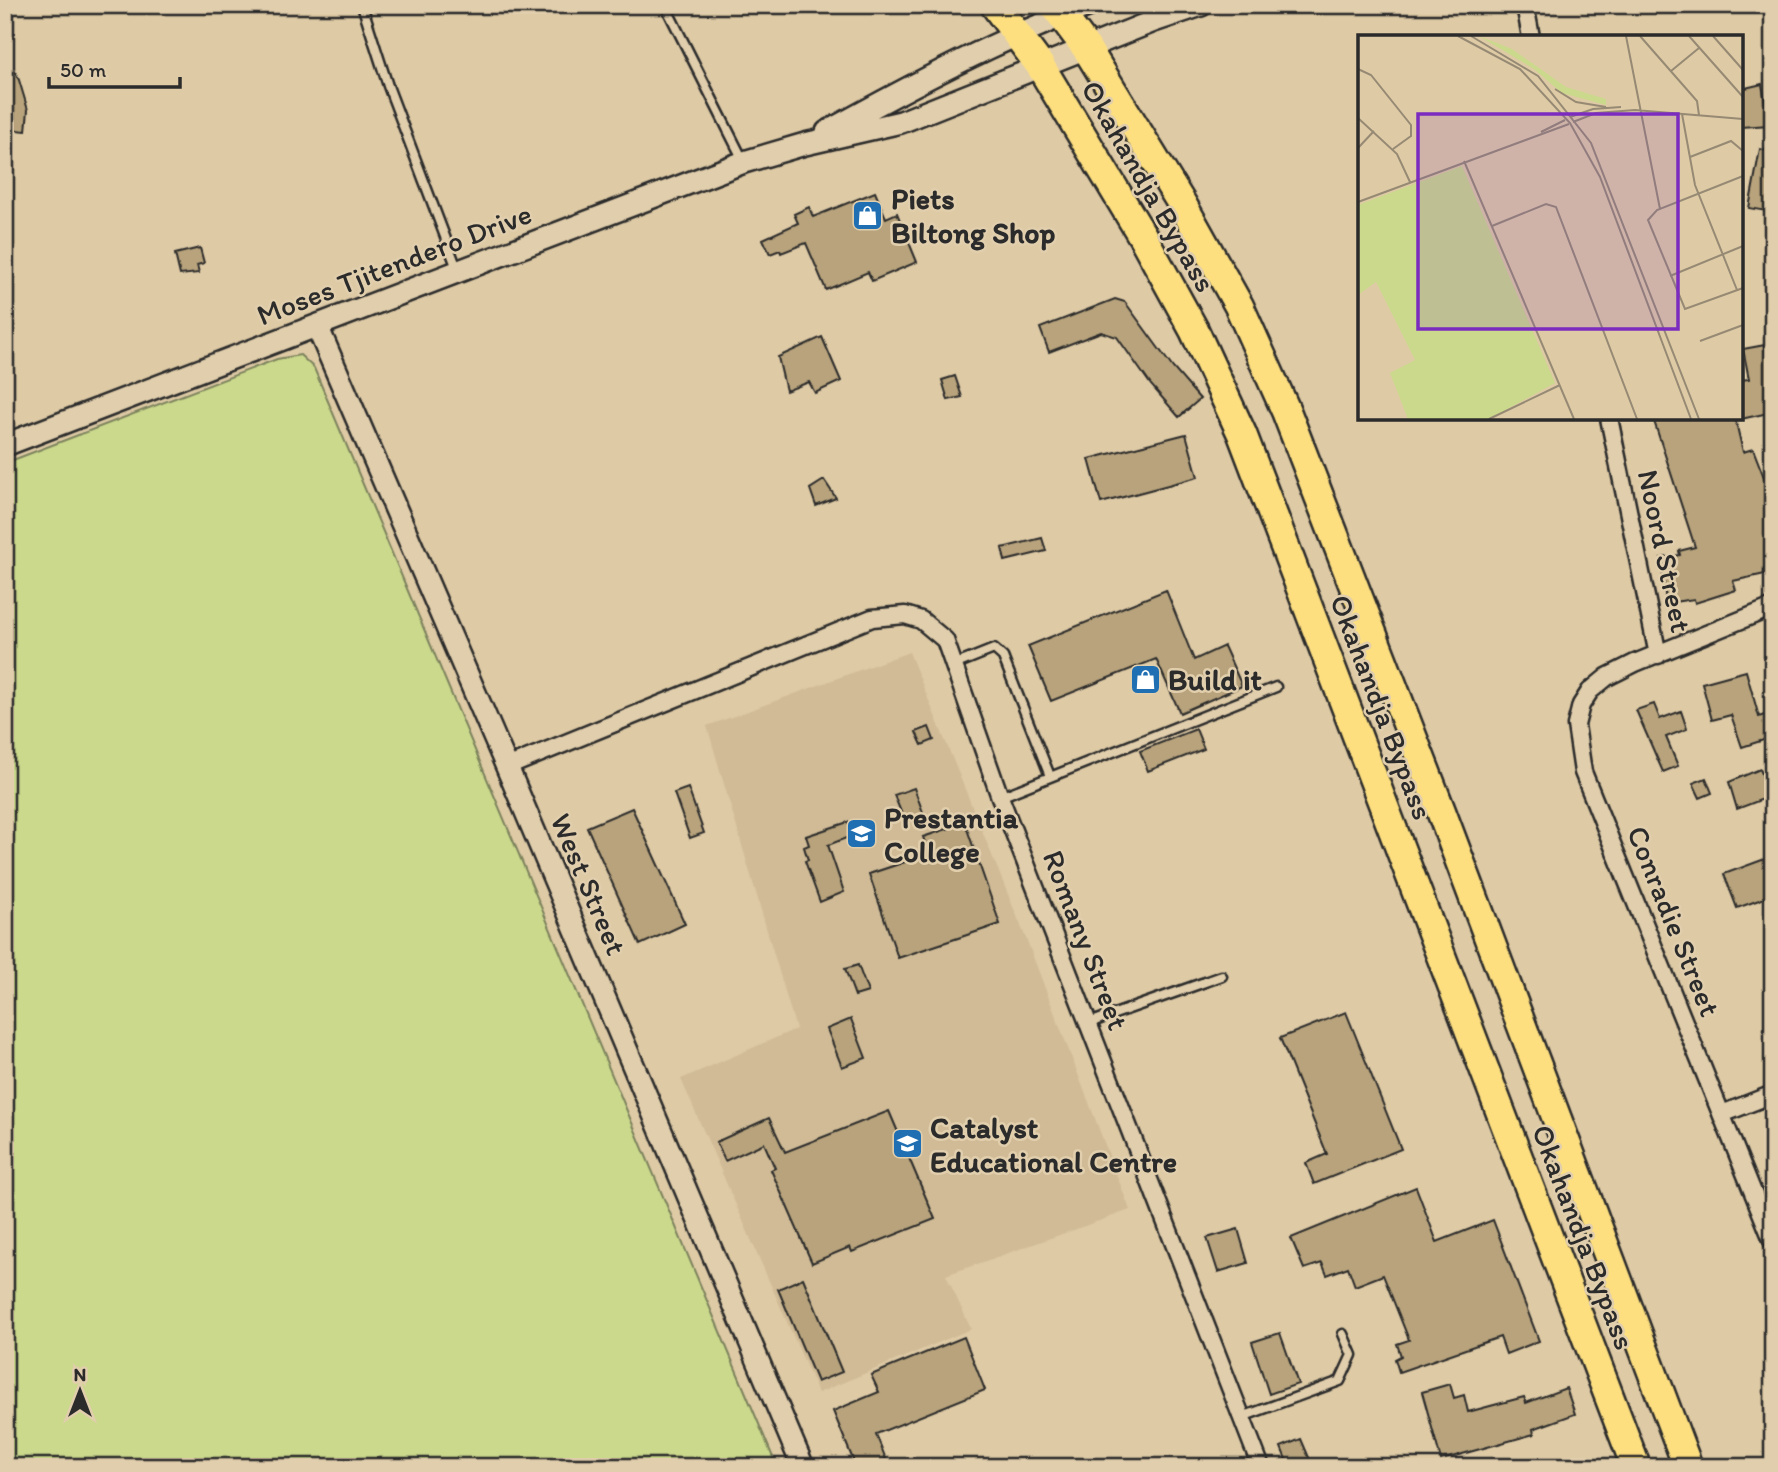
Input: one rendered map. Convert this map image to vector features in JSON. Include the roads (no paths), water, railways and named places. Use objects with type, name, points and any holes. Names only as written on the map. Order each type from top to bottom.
[{"type":"highway","name":"Okahandja Bypass","points":[[995,5],[1041,67],[1143,237],[1194,330],[1242,434],[1636,1467]]},
{"type":"highway","name":"Okahandja Bypass","points":[[1058,10],[1087,49],[1182,204],[1239,306],[1286,411],[1446,824],[1689,1467]]},
{"type":"street","name":"Moses Tjitendero Drive","points":[[805,144],[892,96],[1019,34],[1058,10],[1090,5]]},
{"type":"street","name":"Moses Tjitendero Drive","points":[[5,444],[744,162],[805,144],[901,122],[1154,21],[1201,5]]},
{"type":"street","points":[[1525,5],[1531,35]]},
{"type":"street","name":"West Street","points":[[317,326],[803,1467]]},
{"type":"street","name":"Noord Street","points":[[1609,420],[1658,655]]},
{"type":"street","name":"Conradie Street","points":[[1773,607],[1607,677],[1590,691],[1581,705],[1576,725],[1583,772],[1773,1241]]},
{"type":"street","name":"Romany Street","points":[[507,767],[872,618],[905,615],[921,620],[945,640],[1000,797],[1261,1467]]},
{"type":"street","points":[[1722,1114],[1773,1094]]},
{"type":"lane","points":[[362,5],[388,86],[458,271]]},
{"type":"lane","points":[[665,5],[744,162]]},
{"type":"lane","points":[[954,665],[994,649],[1003,657],[1050,776]]},
{"type":"lane","points":[[1000,797],[1276,687]]},
{"type":"lane","points":[[1089,1023],[1222,976]]},
{"type":"lane","points":[[1242,1417],[1340,1381],[1352,1355],[1343,1334]]},
{"type":"place","name":"Piets Biltong Shop","points":[[868,215]]},
{"type":"place","name":"Build it","points":[[1145,679]]},
{"type":"place","name":"Prestantia College","points":[[861,834]]},
{"type":"place","name":"Catalyst Educational Centre","points":[[907,1144]]}]
